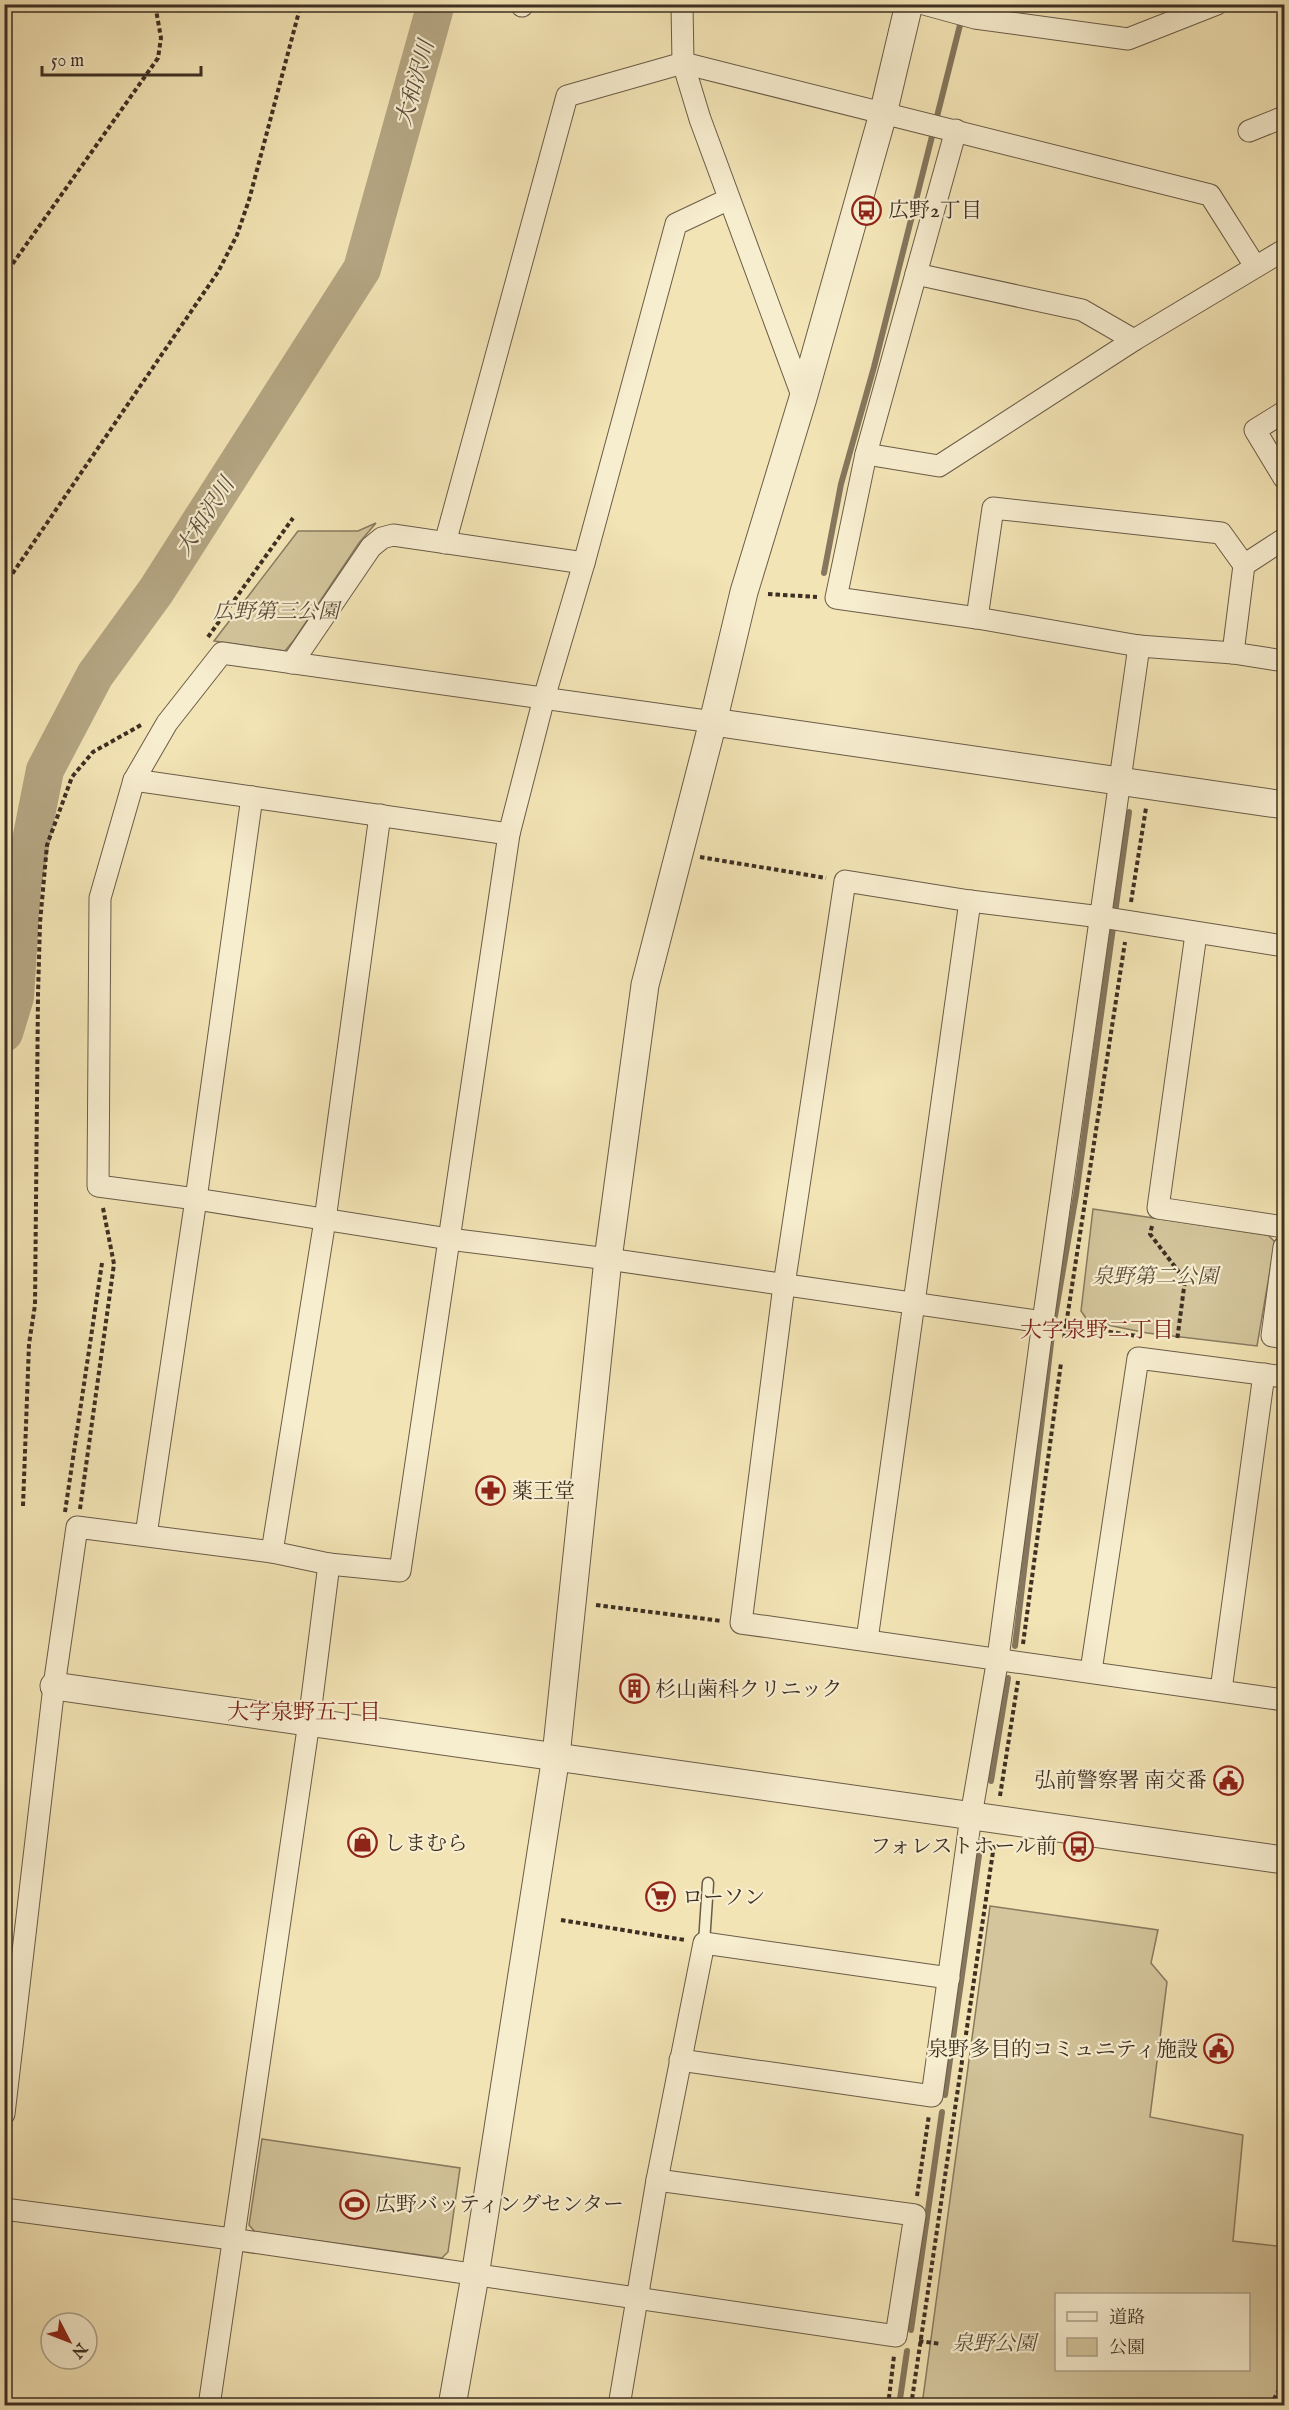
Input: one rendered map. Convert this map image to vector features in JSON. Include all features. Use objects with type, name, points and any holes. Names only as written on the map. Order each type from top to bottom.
[{"type":"street","points":[[682,4],[683,63],[700,119],[803,398]]},
{"type":"street","points":[[452,2406],[475,2276],[556,1756],[608,1259],[645,985],[744,592],[803,398],[884,114],[909,4]]},
{"type":"street","points":[[924,4],[975,18],[1128,39],[1217,4]]},
{"type":"street","points":[[445,543],[567,96],[683,63],[956,130],[1210,195],[1255,266]]},
{"type":"street","points":[[1249,131],[1284,117]]},
{"type":"street","points":[[956,130],[866,454],[836,598],[977,618],[1139,646],[1233,653],[1284,661]]},
{"type":"street","points":[[4,2114],[54,1686],[77,1527],[272,1552],[329,1564],[400,1571],[509,834],[544,698],[584,563],[676,224],[729,199]]},
{"type":"street","points":[[866,454],[939,466],[1134,340],[1284,250]]},
{"type":"street","points":[[916,274],[1082,310],[1134,340]]},
{"type":"street","points":[[1284,412],[1255,430],[1284,478]]},
{"type":"street","points":[[977,618],[993,508],[1221,533],[1244,565],[1233,653]]},
{"type":"street","points":[[292,663],[371,547],[382,538],[393,535],[584,563]]},
{"type":"street","points":[[1244,565],[1284,539]]},
{"type":"street","points":[[680,2060],[932,2096],[971,1816],[998,1658],[1139,646]]},
{"type":"street","points":[[1043,1322],[608,1259],[449,1239],[98,1186],[100,898],[135,780],[167,723],[222,653],[1284,805]]},
{"type":"street","points":[[135,780],[509,834]]},
{"type":"street","points":[[146,1535],[252,797]]},
{"type":"street","points":[[272,1552],[325,1220],[380,815]]},
{"type":"street","points":[[1284,946],[1196,934],[1101,917],[970,901],[845,881],[783,1285],[741,1623],[1284,1700]]},
{"type":"street","points":[[867,1640],[970,901]]},
{"type":"street","points":[[1196,934],[1158,1208],[1284,1227]]},
{"type":"street","points":[[1284,1246],[1272,1336],[1284,1338]]},
{"type":"street","points":[[1091,1671],[1138,1358],[1274,1376],[1221,1690]]},
{"type":"street","points":[[209,2406],[309,1722],[329,1564]]},
{"type":"street","points":[[54,1686],[1284,1860]]},
{"type":"street","points":[[619,2406],[657,2180],[704,1943],[949,1978]]},
{"type":"street","points":[[4,2209],[232,2239],[896,2336],[915,2215],[657,2180]]},
{"type":"lane","points":[[704,1943],[708,1883]]},
{"type":"path","points":[[4,276],[158,58],[161,38],[155,4]]},
{"type":"path","points":[[4,586],[218,272],[237,235],[249,200],[301,4]]},
{"type":"path","points":[[764,594],[836,598]]},
{"type":"path","points":[[1063,1348],[1146,803]]},
{"type":"path","points":[[696,857],[845,881]]},
{"type":"path","points":[[77,1527],[114,1264],[98,1186]]},
{"type":"path","points":[[1158,1208],[1150,1234],[1185,1280],[1177,1341]]},
{"type":"path","points":[[1000,1796],[1021,1661],[1061,1359]]},
{"type":"path","points":[[596,1605],[741,1623]]},
{"type":"path","points":[[911,2406],[993,1845]]},
{"type":"path","points":[[561,1920],[704,1943]]},
{"type":"path","points":[[915,2215],[932,2096]]},
{"type":"path","points":[[888,2406],[896,2336]]},
{"type":"path","points":[[1270,2406],[1284,2381]]},
{"type":"green space","name":"広野第三公園","points":[[376,523],[359,543],[285,651],[214,641],[298,531],[358,531]]},
{"type":"green space","name":"泉野第二公園","points":[[1093,1209],[1268,1235],[1275,1242],[1257,1346],[1147,1333],[1088,1321],[1081,1311]]},
{"type":"green space","name":"泉野公園","points":[[990,1906],[1158,1930],[1151,1963],[1167,1982],[1150,2117],[1243,2135],[1233,2241],[1284,2247],[1284,2405],[922,2405]]},
{"type":"green space","name":"広野バッティングセンター","points":[[262,2139],[460,2168],[448,2252],[442,2258],[255,2232],[249,2225]]},
{"type":"waterway","name":"大和沢川","points":[[4,1033],[15,997],[22,886],[45,770],[95,675],[156,591],[362,269],[436,4]]},
{"type":"waterway","points":[[824,573],[841,484],[874,367],[962,17]]},
{"type":"waterway","points":[[1055,1316],[1076,1195],[1129,812]]},
{"type":"waterway","points":[[1015,1646],[1052,1335]]},
{"type":"waterway","points":[[991,1781],[1008,1678]]},
{"type":"waterway","points":[[945,2095],[979,1855]]},
{"type":"waterway","points":[[911,2330],[942,2112]]},
{"type":"waterway","points":[[899,2406],[907,2351]]},
{"type":"place","name":"広野2丁目","points":[[867,210]]},
{"type":"place","name":"薬王堂","points":[[491,1491]]},
{"type":"place","name":"杉山歯科クリニック","points":[[634,1689]]},
{"type":"place","name":"弘前警察署 南交番","points":[[1228,1780]]},
{"type":"place","name":"しまむら","points":[[363,1843]]},
{"type":"place","name":"フォレストホール前","points":[[1078,1846]]},
{"type":"place","name":"ローソン","points":[[661,1897]]},
{"type":"place","name":"泉野多目的コミュニティ施設","points":[[1219,2049]]},
{"type":"place","name":"広野バッティングセンター","points":[[354,2204]]},
{"type":"district","name":"大字泉野二丁目","points":[[1097,1329]]},
{"type":"district","name":"大字泉野五丁目","points":[[304,1711]]}]
